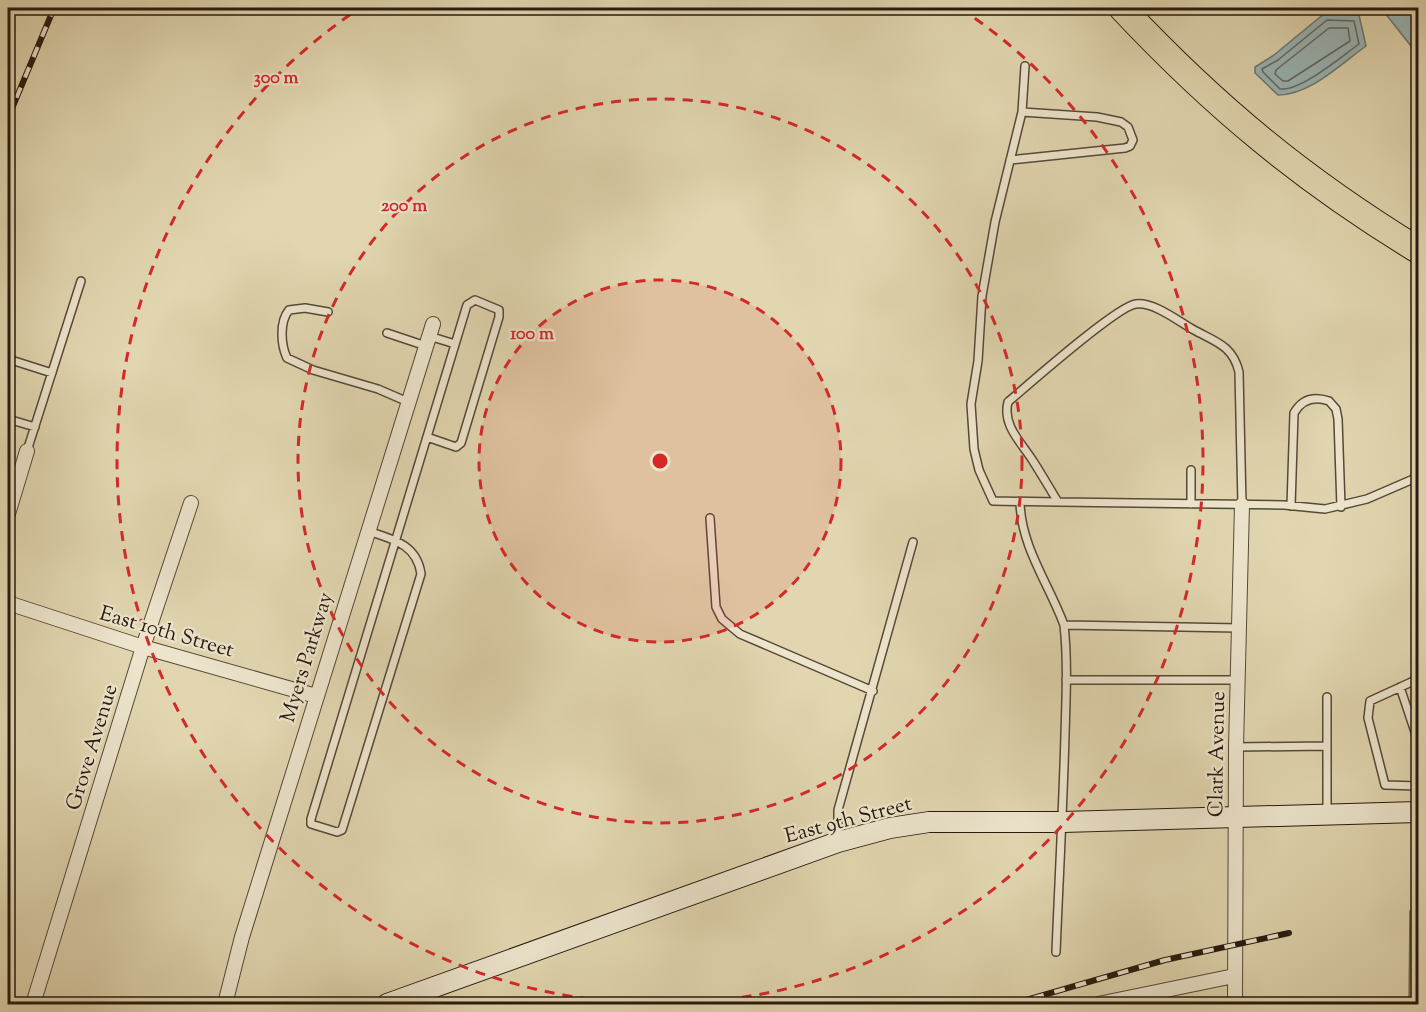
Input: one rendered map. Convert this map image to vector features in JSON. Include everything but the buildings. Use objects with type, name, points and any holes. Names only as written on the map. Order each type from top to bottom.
[{"type":"highway","points":[[1122,8],[1190,79],[1261,142],[1323,189],[1419,250]]},
{"type":"street","name":"Myers Parkway","points":[[225,1005],[242,938],[429,335]]},
{"type":"street","points":[[8,514],[27,451]]},
{"type":"street","name":"Grove Avenue","points":[[33,1005],[143,647],[191,503]]},
{"type":"street","name":"Clark Avenue","points":[[1235,1005],[1236,747],[1242,505]]},
{"type":"street","name":"East 10th Street","points":[[8,603],[143,647],[316,696]]},
{"type":"street","name":"East 9th Street","points":[[387,1005],[838,842],[891,828],[929,822],[1063,822],[1419,812]]},
{"type":"street","points":[[1098,1005],[1234,976]]},
{"type":"lane","points":[[1025,66],[1022,112],[995,222],[982,296],[971,418],[979,470],[993,501],[1291,506],[1325,509],[1367,500],[1419,477]]},
{"type":"lane","points":[[1010,160],[1125,148],[1130,146],[1133,140],[1128,126],[1112,120],[1022,112]]},
{"type":"lane","points":[[27,451],[81,281]]},
{"type":"lane","points":[[367,531],[395,540],[406,545],[421,574],[342,830],[338,832],[311,824],[311,819],[395,540],[455,344],[470,301],[475,300],[499,310],[461,443],[456,447],[427,436]]},
{"type":"lane","points":[[1058,502],[1032,458],[1014,435],[1008,416],[1008,402],[1112,317],[1135,304],[1157,310],[1214,341],[1235,357],[1239,372],[1242,505]]},
{"type":"lane","points":[[328,312],[304,308],[289,310],[284,321],[282,340],[287,358],[313,370],[378,389],[408,402]]},
{"type":"lane","points":[[387,333],[429,335],[455,344]]},
{"type":"lane","points":[[8,358],[52,373]]},
{"type":"lane","points":[[1291,506],[1294,413],[1302,403],[1317,398],[1329,401],[1336,409],[1341,507]]},
{"type":"lane","points":[[8,420],[35,427]]},
{"type":"lane","points":[[1191,470],[1191,504]]},
{"type":"lane","points":[[1020,502],[1030,552],[1054,597],[1064,625],[1066,681],[1063,822],[1058,875],[1056,952]]},
{"type":"lane","points":[[710,518],[714,600],[726,624],[740,634],[873,691]]},
{"type":"lane","points":[[838,842],[838,810],[913,542]]},
{"type":"lane","points":[[1064,625],[1239,628]]},
{"type":"lane","points":[[1419,679],[1370,701],[1368,718],[1385,785],[1419,786]]},
{"type":"lane","points":[[1066,681],[1238,680]]},
{"type":"lane","points":[[1400,687],[1416,735],[1419,753]]},
{"type":"lane","points":[[1327,697],[1328,813]]},
{"type":"lane","points":[[1236,747],[1327,746]]},
{"type":"green space","points":[[1418,910],[1418,1004],[1409,1004],[1410,911]]},
{"type":"water","points":[[1381,8],[1418,8],[1418,52],[1415,51]]},
{"type":"water","points":[[1325,13],[1359,15],[1366,46],[1313,84],[1290,94],[1278,95],[1255,73],[1255,67],[1274,55]]},
{"type":"railway","points":[[8,118],[54,8]]},
{"type":"railway","points":[[1012,1004],[1165,960],[1289,933]]}]
